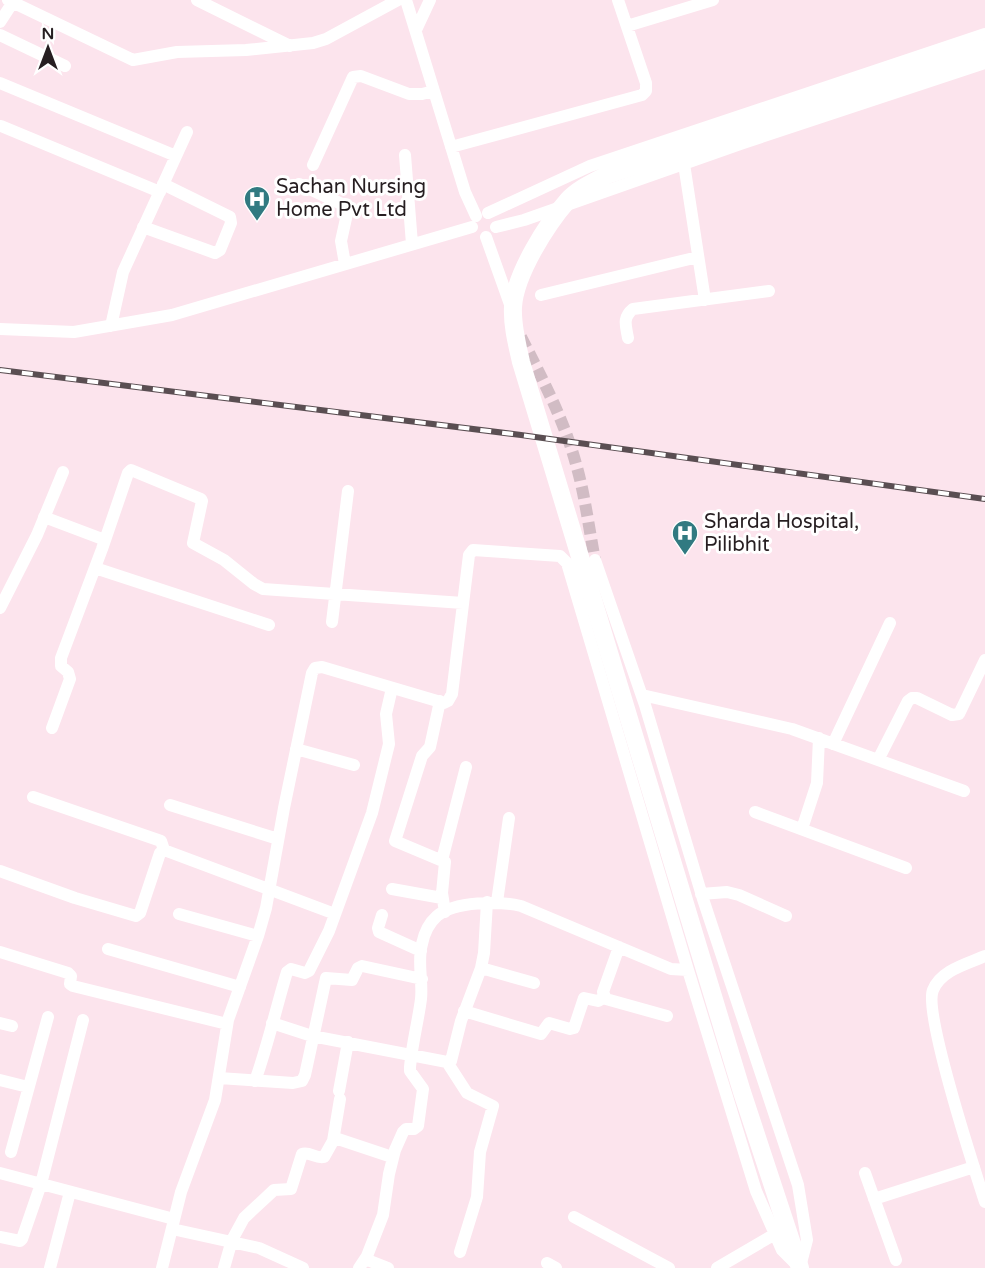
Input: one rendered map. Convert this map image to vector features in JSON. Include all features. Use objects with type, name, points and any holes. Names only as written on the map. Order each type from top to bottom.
[{"type":"highway","points":[[800,1268],[738,1081],[521,362],[515,339],[513,306],[520,277],[531,253],[569,199],[585,186],[607,175],[985,49]]},
{"type":"street","points":[[196,0],[292,47]]},
{"type":"street","points":[[0,22],[10,1],[133,60],[177,52],[292,47],[326,39],[398,0]]},
{"type":"street","points":[[406,0],[465,192],[479,219],[476,233],[486,237],[493,234],[496,227],[494,218],[479,219]]},
{"type":"street","points":[[416,30],[430,0]]},
{"type":"street","points":[[451,147],[642,95],[646,91],[646,83],[618,0]]},
{"type":"street","points":[[627,26],[712,0]]},
{"type":"street","points":[[0,34],[65,66]]},
{"type":"street","points":[[0,329],[74,332],[172,315],[412,244],[479,219],[590,166],[985,34]]},
{"type":"street","points":[[496,227],[524,220],[985,63]]},
{"type":"street","points":[[313,165],[353,77],[361,76],[409,94],[434,92]]},
{"type":"street","points":[[0,82],[176,156]]},
{"type":"street","points":[[1,126],[162,188],[230,217],[231,223],[220,250],[214,253],[143,227]]},
{"type":"street","points":[[111,326],[123,272],[187,132]]},
{"type":"street","points":[[405,155],[412,244]]},
{"type":"street","points":[[684,164],[705,300]]},
{"type":"street","points":[[299,184],[346,206],[347,214],[341,241],[345,264]]},
{"type":"street","points":[[486,237],[521,337]]},
{"type":"street","points":[[541,295],[698,256]]},
{"type":"street","points":[[628,338],[625,321],[627,314],[633,309],[769,291]]},
{"type":"street","points":[[52,728],[70,679],[68,672],[60,663],[128,473],[134,470],[201,499],[193,543],[224,560],[259,588],[463,603]]},
{"type":"street","points":[[0,608],[63,472]]},
{"type":"street","points":[[332,622],[348,491]]},
{"type":"street","points":[[44,517],[105,540]]},
{"type":"street","points":[[162,1268],[189,1169],[212,1110],[227,1024],[258,936],[312,673],[315,668],[322,668],[444,703],[451,699],[469,555],[473,550],[560,556],[567,563],[756,1191],[782,1250],[800,1268]]},
{"type":"street","points":[[595,560],[642,695],[701,894],[798,1185],[807,1240],[800,1268]]},
{"type":"street","points":[[95,568],[269,625]]},
{"type":"street","points":[[833,744],[890,623]]},
{"type":"street","points":[[878,760],[908,701],[917,698],[952,715],[959,714],[985,660]]},
{"type":"street","points":[[255,1081],[268,1047],[272,1023],[287,972],[291,969],[305,973],[309,971],[325,939],[372,813],[388,744],[386,714],[392,688]]},
{"type":"street","points":[[642,695],[778,725],[964,791]]},
{"type":"street","points":[[440,701],[430,747],[422,756],[395,841],[442,860],[446,865],[442,898],[445,912]]},
{"type":"street","points":[[802,829],[817,783],[819,738]]},
{"type":"street","points":[[296,749],[354,765]]},
{"type":"street","points":[[442,860],[466,767]]},
{"type":"street","points":[[33,797],[161,841],[164,850]]},
{"type":"street","points":[[170,805],[278,839]]},
{"type":"street","points":[[755,812],[906,868]]},
{"type":"street","points":[[447,1062],[452,1058],[464,1011],[481,968],[509,818]]},
{"type":"street","points":[[164,850],[334,914]]},
{"type":"street","points":[[0,871],[75,898],[136,916],[140,913],[160,853],[164,850]]},
{"type":"street","points":[[392,889],[442,898]]},
{"type":"street","points":[[701,894],[727,892],[740,895],[786,916]]},
{"type":"street","points":[[388,1268],[362,1263],[383,1215],[392,1157],[403,1132],[418,1126],[423,1089],[410,1071],[411,1054],[421,998],[421,951],[430,923],[445,912],[492,902],[521,906],[676,970],[688,970]]},
{"type":"street","points":[[179,914],[258,936]]},
{"type":"street","points":[[382,915],[379,932],[421,951]]},
{"type":"street","points":[[605,997],[603,992],[619,947]]},
{"type":"street","points":[[108,949],[240,987]]},
{"type":"street","points":[[0,952],[68,973],[71,976],[70,984],[73,986],[227,1024]]},
{"type":"street","points":[[985,956],[952,970],[941,978],[932,991],[931,1010],[956,1109],[979,1172],[985,1202]]},
{"type":"street","points":[[219,1078],[293,1083],[302,1081],[326,978],[352,980],[358,968],[362,966],[422,978]]},
{"type":"street","points":[[481,968],[534,983]]},
{"type":"street","points":[[464,1011],[542,1034],[549,1023],[574,1028],[584,998],[598,1001],[605,997],[668,1016]]},
{"type":"street","points":[[11,1152],[48,1017]]},
{"type":"street","points":[[0,1237],[20,1241],[22,1239],[41,1184],[83,1020]]},
{"type":"street","points":[[272,1023],[312,1036],[447,1062],[467,1093],[493,1106],[480,1152],[477,1197],[460,1252]]},
{"type":"street","points":[[224,1268],[232,1240],[250,1211],[274,1190],[291,1189],[302,1154],[324,1157],[333,1141],[348,1042]]},
{"type":"street","points":[[0,1080],[28,1087]]},
{"type":"street","points":[[333,1141],[338,1139],[392,1157]]},
{"type":"street","points":[[874,1199],[979,1172]]},
{"type":"street","points":[[0,1173],[259,1248],[299,1267]]},
{"type":"street","points":[[865,1173],[896,1260]]},
{"type":"street","points":[[50,1268],[70,1192]]},
{"type":"street","points":[[574,1217],[669,1268]]},
{"type":"street","points":[[717,1268],[775,1234]]},
{"type":"tunnel","points":[[521,337],[552,399],[571,448],[582,488],[595,560]]},
{"type":"railway","points":[[0,370],[521,435],[985,499]]},
{"type":"place","name":"Sachan Nursing Home Pvt Ltd","points":[[257,222]]},
{"type":"place","name":"Sharda Hospital, Pilibhit","points":[[685,556]]}]
